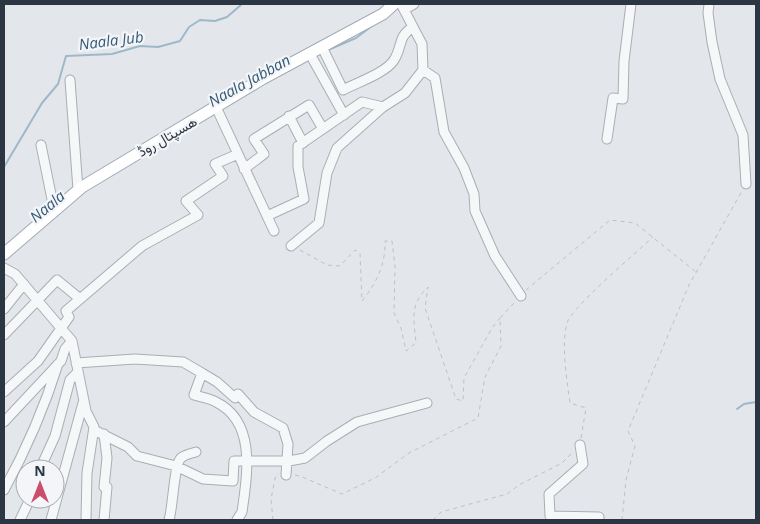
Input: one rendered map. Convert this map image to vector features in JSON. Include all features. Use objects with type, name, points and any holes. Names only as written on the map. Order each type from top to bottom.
[{"type":"main road","name":"ھسپتال روڈ","points":[[4,254],[78,190],[216,107],[323,50],[400,6]]},
{"type":"street","points":[[291,246],[319,223],[327,173],[337,148],[383,107],[405,93],[423,70],[422,44],[400,6],[414,4]]},
{"type":"street","points":[[607,139],[614,98],[623,99],[624,61],[631,4]]},
{"type":"street","points":[[709,4],[708,13],[712,42],[720,79],[743,134],[746,184]]},
{"type":"street","points":[[323,50],[342,90],[377,73],[394,61],[403,33],[413,27]]},
{"type":"street","points":[[312,56],[344,115]]},
{"type":"street","points":[[423,70],[435,78],[444,132],[464,168],[474,194],[475,211],[486,236],[521,296]]},
{"type":"street","points":[[70,80],[78,190]]},
{"type":"street","points":[[267,216],[304,200],[298,167],[298,146],[362,102],[383,107]]},
{"type":"street","points":[[244,169],[264,154],[254,139],[309,105],[323,129]]},
{"type":"street","points":[[216,107],[274,231]]},
{"type":"street","points":[[289,116],[304,143]]},
{"type":"street","points":[[41,145],[54,209]]},
{"type":"street","points":[[4,392],[38,361],[69,317],[66,311],[79,298],[112,273],[142,246],[198,215],[186,201],[223,176],[215,164],[238,154]]},
{"type":"street","points":[[4,268],[15,274],[72,341],[84,400],[94,430],[86,473],[86,520]]},
{"type":"street","points":[[4,335],[38,302],[57,280],[79,298]]},
{"type":"street","points":[[4,308],[24,284]]},
{"type":"street","points":[[5,485],[46,401],[58,364],[65,349],[72,341]]},
{"type":"street","points":[[77,367],[135,359],[183,362],[217,382],[234,398],[238,394],[254,412],[283,428],[288,444],[286,475]]},
{"type":"street","points":[[4,422],[58,364]]},
{"type":"street","points":[[45,459],[55,436],[70,380],[77,367]]},
{"type":"street","points":[[202,373],[194,395],[217,402],[233,414],[248,450],[242,512],[237,520]]},
{"type":"street","points":[[51,520],[84,400]]},
{"type":"street","points":[[94,430],[128,448],[136,456],[176,466],[203,479],[233,481],[234,461],[287,462],[305,458],[357,422],[426,403]]},
{"type":"street","points":[[104,434],[107,458],[104,487],[107,487],[104,520]]},
{"type":"street","points":[[580,446],[583,464],[549,494],[550,516],[599,517],[598,520]]},
{"type":"street","points":[[169,520],[174,504],[176,466],[182,457],[196,452]]},
{"type":"path","points":[[622,520],[626,480],[635,446],[628,432],[656,360],[696,272],[746,184]]},
{"type":"path","points":[[291,246],[327,265],[340,266],[355,250],[360,253],[362,302],[376,284],[385,249],[385,240],[392,241],[395,266],[394,313],[401,328],[406,351],[416,342],[413,313],[417,297],[428,287],[425,308],[443,366],[456,399],[463,401],[464,378],[492,328],[500,318],[534,281],[610,220],[635,223],[696,272]]},
{"type":"path","points":[[433,520],[441,512],[508,494],[519,485],[562,463],[580,446],[586,408],[570,403],[565,364],[567,322],[595,290],[654,237]]},
{"type":"path","points":[[273,520],[271,499],[276,474],[300,476],[342,494],[375,478],[409,453],[478,418],[485,376],[501,346],[500,318]]},
{"type":"waterway","name":"Naala Jub","points":[[4,167],[42,103],[58,84],[66,56],[112,54],[140,46],[158,47],[180,41],[189,27],[200,20],[215,21],[227,17],[242,4]]},
{"type":"waterway","name":"Naala Jabban","points":[[328,50],[356,38],[372,26]]},
{"type":"waterway","points":[[737,409],[744,404],[756,402]]},
{"type":"water label","name":"Naala","points":[[47,206]]}]
